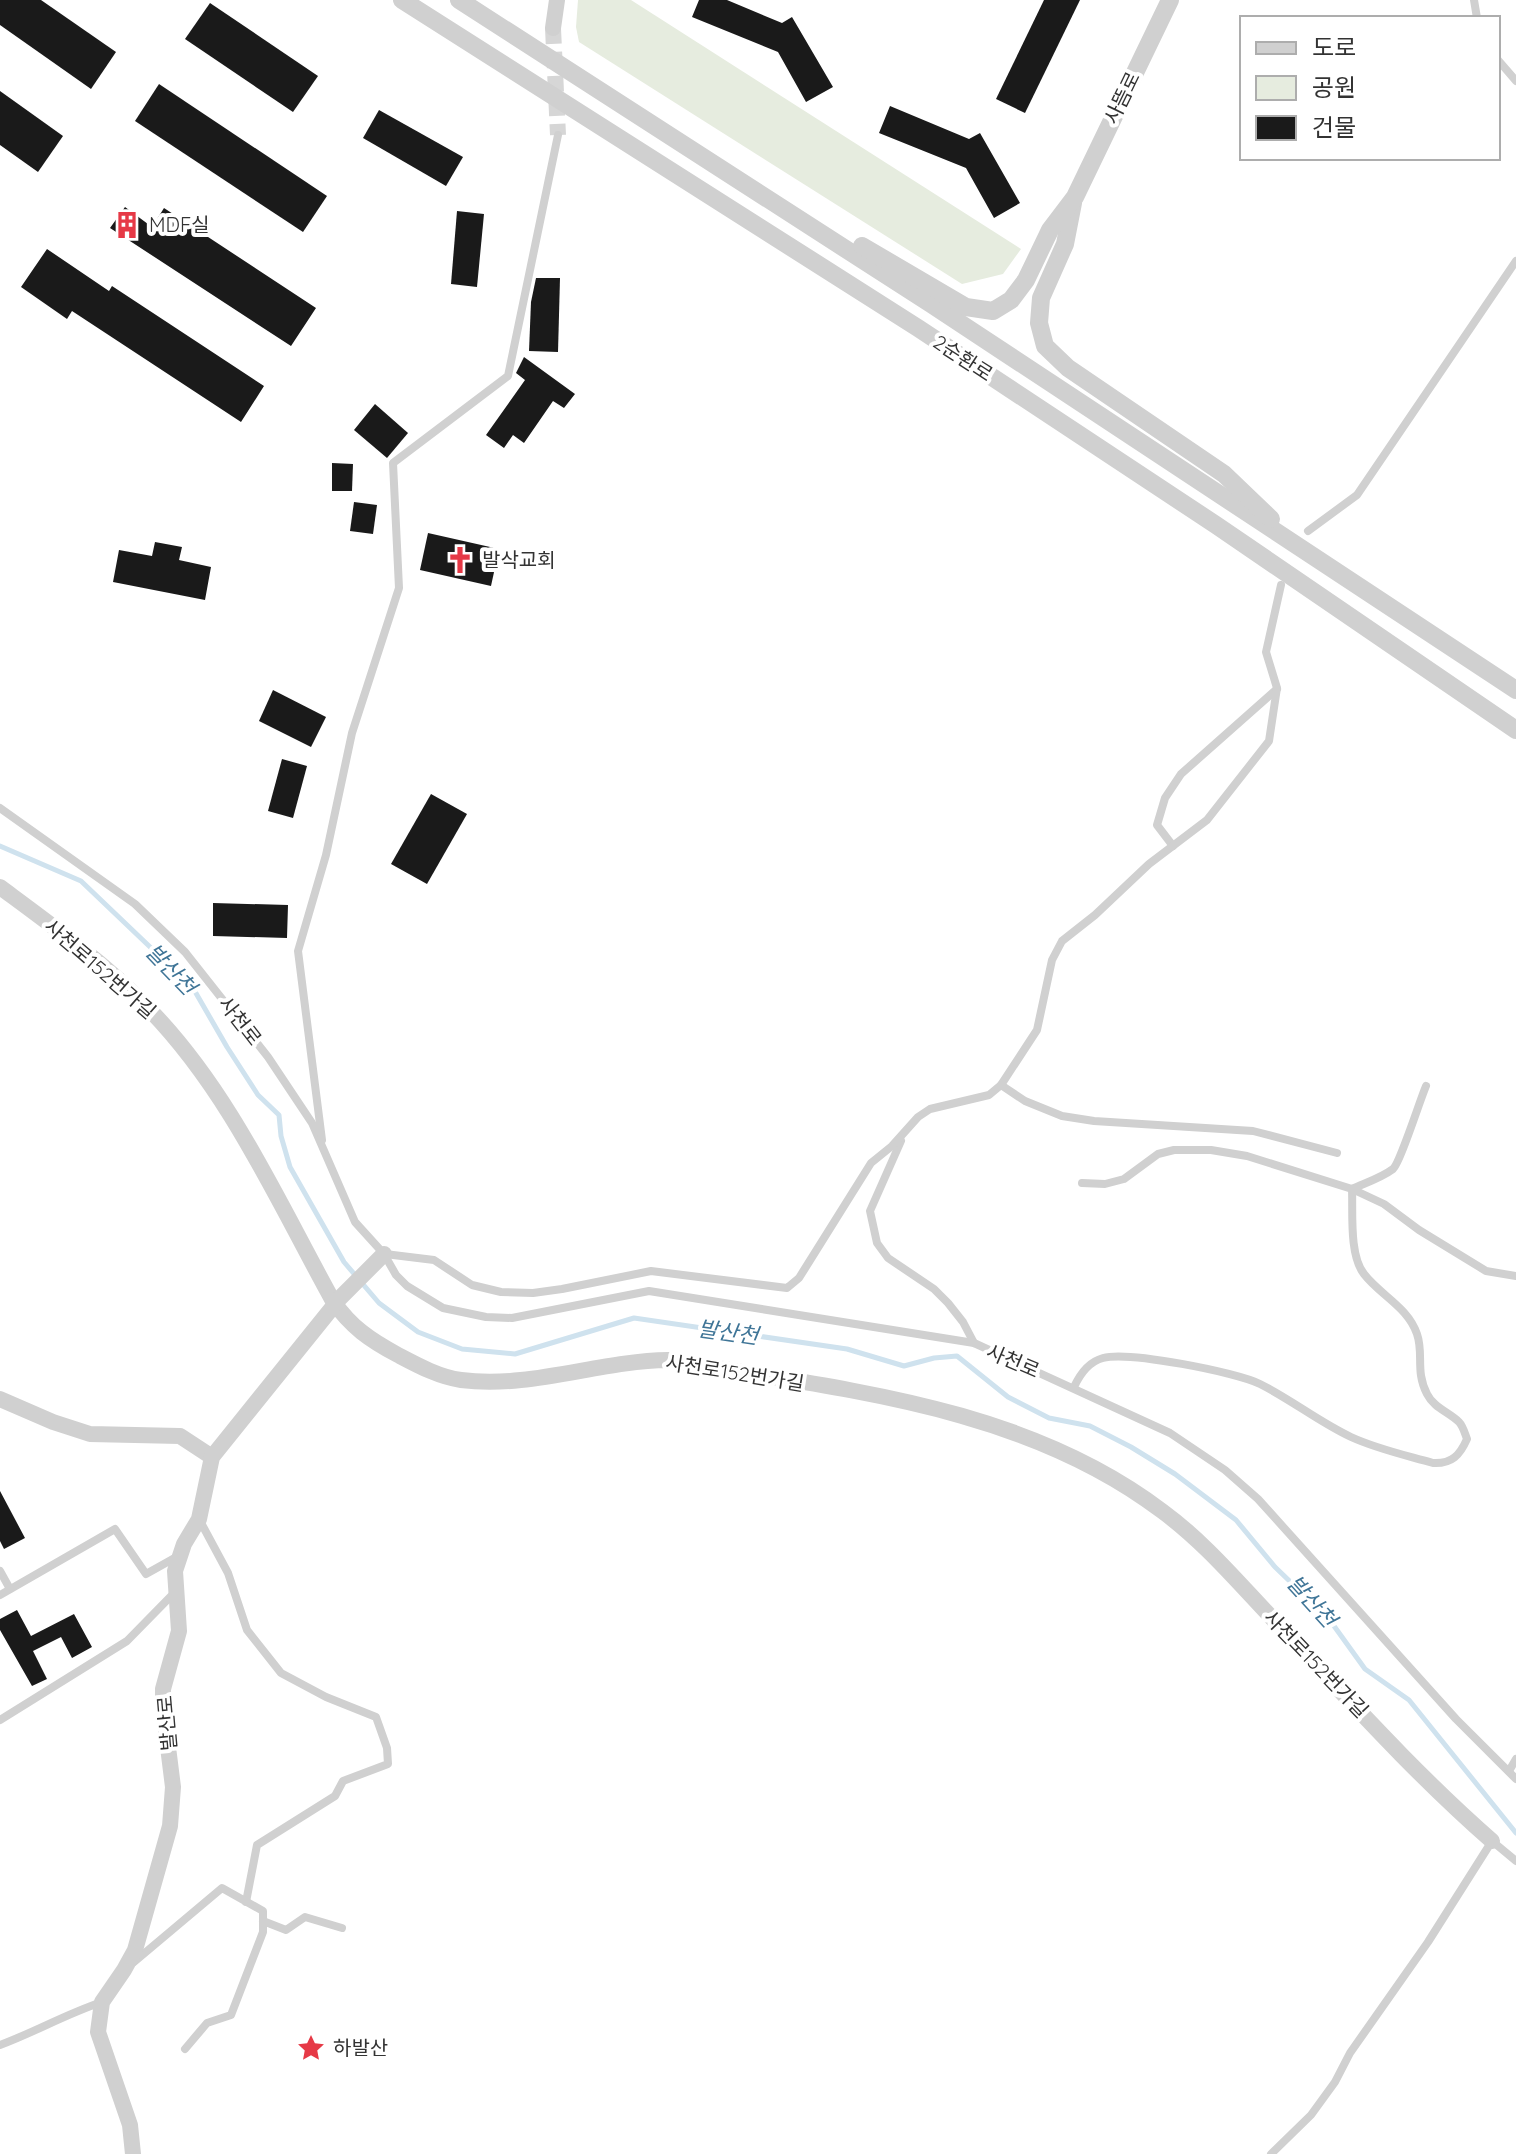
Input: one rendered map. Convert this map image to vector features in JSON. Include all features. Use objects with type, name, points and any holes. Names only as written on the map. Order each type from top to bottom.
[{"type":"street","name":"2순환로","points":[[402,0],[918,328],[1216,525],[1516,730]]},
{"type":"street","name":"2순환로","points":[[459,0],[931,304],[1516,690]]},
{"type":"street","points":[[553,28],[557,0]]},
{"type":"street","name":"사뜸로","points":[[1075,197],[1170,0]]},
{"type":"street","points":[[713,164],[906,270],[966,307],[993,311],[1011,300],[1026,280],[1050,230],[1075,197]]},
{"type":"street","points":[[1075,197],[1065,244],[1041,298],[1039,323],[1045,346],[1068,368],[1224,474],[1303,550]]},
{"type":"street","name":"사천로152번가길","points":[[0,887],[71,940],[136,997],[186,1051],[239,1126],[347,1321],[387,1349],[459,1379],[512,1381],[637,1360],[668,1360],[927,1405],[969,1417],[1086,1462],[1130,1488],[1197,1539],[1446,1801],[1492,1841]]},
{"type":"street","points":[[0,1399],[90,1434],[180,1436],[212,1457],[337,1301],[380,1258]]},
{"type":"street","name":"발산로","points":[[102,2002],[135,1950],[170,1826],[173,1787],[163,1689],[179,1631],[175,1571],[199,1519],[212,1457]]},
{"type":"street","points":[[102,2002],[98,2032],[130,2125],[133,2154]]},
{"type":"lane","points":[[1500,62],[1516,81]]},
{"type":"lane","points":[[324,1151],[298,951],[326,855],[352,733],[399,588],[393,463],[508,376],[558,135]]},
{"type":"lane","points":[[1308,531],[1357,495],[1516,261]]},
{"type":"lane","points":[[380,1258],[434,1260],[472,1285],[501,1292],[533,1293],[562,1289],[651,1271],[787,1288],[799,1278],[871,1163],[892,1146],[918,1117],[930,1109],[989,1095],[1001,1085],[1037,1030],[1052,960],[1062,941],[1095,915],[1149,864],[1207,820],[1269,741],[1277,688],[1266,652],[1281,585]]},
{"type":"lane","points":[[1173,846],[1157,825],[1165,798],[1181,774],[1277,688]]},
{"type":"lane","name":"사천로","points":[[0,808],[135,904],[185,952],[268,1057],[312,1123],[355,1222],[380,1258],[407,1286],[443,1308],[486,1317],[512,1318],[649,1291],[974,1343],[1074,1387],[1170,1433],[1225,1470],[1258,1499],[1456,1719],[1512,1775]]},
{"type":"lane","points":[[1001,1085],[1025,1101],[1062,1116],[1094,1121],[1253,1131],[1337,1153]]},
{"type":"lane","points":[[1352,1189],[1393,1169],[1399,1161],[1426,1086]]},
{"type":"lane","points":[[905,1131],[870,1211],[877,1243],[888,1258],[934,1289],[948,1303],[974,1343]]},
{"type":"lane","points":[[1082,1183],[1105,1184],[1124,1179],[1158,1154],[1174,1150],[1211,1150],[1278,1164],[1352,1189],[1384,1204],[1419,1230],[1486,1271],[1516,1276]]},
{"type":"lane","points":[[1074,1387],[1080,1374],[1091,1363],[1104,1357],[1123,1356],[1223,1371],[1259,1383],[1332,1428],[1370,1446],[1433,1463],[1451,1461],[1461,1452],[1467,1439],[1461,1423],[1442,1411],[1428,1396],[1419,1372],[1418,1335],[1408,1316],[1362,1273],[1354,1242],[1352,1189]]},
{"type":"lane","points":[[199,1519],[228,1573],[247,1630],[281,1673],[326,1697],[376,1717],[387,1748],[388,1764],[343,1781],[335,1796],[257,1845],[246,1902]]},
{"type":"lane","points":[[0,1595],[115,1529],[146,1574],[180,1555]]},
{"type":"lane","points":[[0,1571],[10,1589]]},
{"type":"lane","points":[[0,1720],[127,1641],[176,1591]]},
{"type":"lane","points":[[1512,1775],[1516,1759]]},
{"type":"lane","points":[[1271,2154],[1311,2115],[1335,2082],[1350,2053],[1428,1942],[1492,1841]]},
{"type":"lane","name":"사천로152번가길","points":[[1492,1841],[1516,1861]]},
{"type":"lane","points":[[124,1970],[222,1888],[263,1911],[263,1932],[231,2015],[207,2023],[185,2049]]},
{"type":"lane","points":[[263,1921],[286,1930],[305,1917],[342,1928]]},
{"type":"lane","points":[[0,2045],[102,2002]]},
{"type":"green space","points":[[578,0],[631,0],[1021,249],[1003,274],[962,284],[579,42],[576,27]]},
{"type":"building","points":[[0,0],[41,0],[116,52],[91,89],[0,25]]},
{"type":"building","points":[[699,0],[727,0],[782,23],[792,17],[833,87],[806,102],[778,52],[692,17]]},
{"type":"building","points":[[1044,0],[1080,0],[1025,113],[996,99]]},
{"type":"building","points":[[210,3],[318,76],[293,112],[185,39]]},
{"type":"building","points":[[159,84],[327,196],[303,232],[135,121]]},
{"type":"building","points":[[0,91],[63,136],[38,172],[0,145]]},
{"type":"building","points":[[890,106],[969,139],[980,133],[1020,203],[994,218],[966,168],[879,133]]},
{"type":"building","points":[[379,110],[463,157],[446,186],[363,138]]},
{"type":"building","points":[[125,207],[152,227],[164,208],[316,308],[291,346],[110,228]]},
{"type":"building","points":[[457,211],[484,214],[477,287],[451,284]]},
{"type":"building","points":[[47,249],[109,291],[112,286],[264,386],[241,422],[72,311],[67,319],[21,287]]},
{"type":"building","points":[[536,278],[560,278],[558,352],[529,351],[531,302]]},
{"type":"building","points":[[524,357],[575,394],[564,408],[553,401],[524,443],[513,435],[504,448],[486,435],[525,380],[516,373]]},
{"type":"building","points":[[375,404],[408,433],[387,458],[354,430]]},
{"type":"building","points":[[332,463],[353,464],[352,491],[332,491]]},
{"type":"building","points":[[354,502],[377,505],[373,534],[350,531]]},
{"type":"building","name":"발삭교회","points":[[428,533],[499,549],[491,586],[420,570]]},
{"type":"building","points":[[155,542],[182,547],[179,560],[211,567],[205,600],[113,582],[119,550],[152,556]]},
{"type":"building","points":[[273,690],[326,717],[311,747],[259,721]]},
{"type":"building","points":[[282,759],[307,766],[293,818],[268,811]]},
{"type":"building","points":[[431,794],[467,814],[427,884],[391,864]]},
{"type":"building","points":[[213,903],[288,905],[287,938],[213,936]]},
{"type":"building","points":[[0,1491],[25,1538],[4,1549],[0,1541]]},
{"type":"building","points":[[17,1610],[31,1636],[74,1614],[92,1647],[72,1658],[61,1637],[33,1651],[47,1679],[32,1686],[0,1630],[0,1619]]},
{"type":"waterway","name":"발산천","points":[[0,846],[81,881],[193,988],[258,1095],[279,1115],[290,1167],[344,1262],[379,1303],[418,1332],[462,1349],[515,1354],[634,1318],[847,1349],[904,1366],[957,1356],[1008,1397],[1049,1418],[1090,1426],[1131,1447],[1175,1474],[1236,1520],[1275,1567],[1329,1619],[1365,1669],[1409,1700],[1516,1833]]},
{"type":"tunnel","points":[[553,28],[558,135]]},
{"type":"place","name":"MDF실","points":[[127,225]]},
{"type":"place","name":"발삭교회","points":[[460,560]]},
{"type":"place","name":"하발산","points":[[311,2048]]}]
